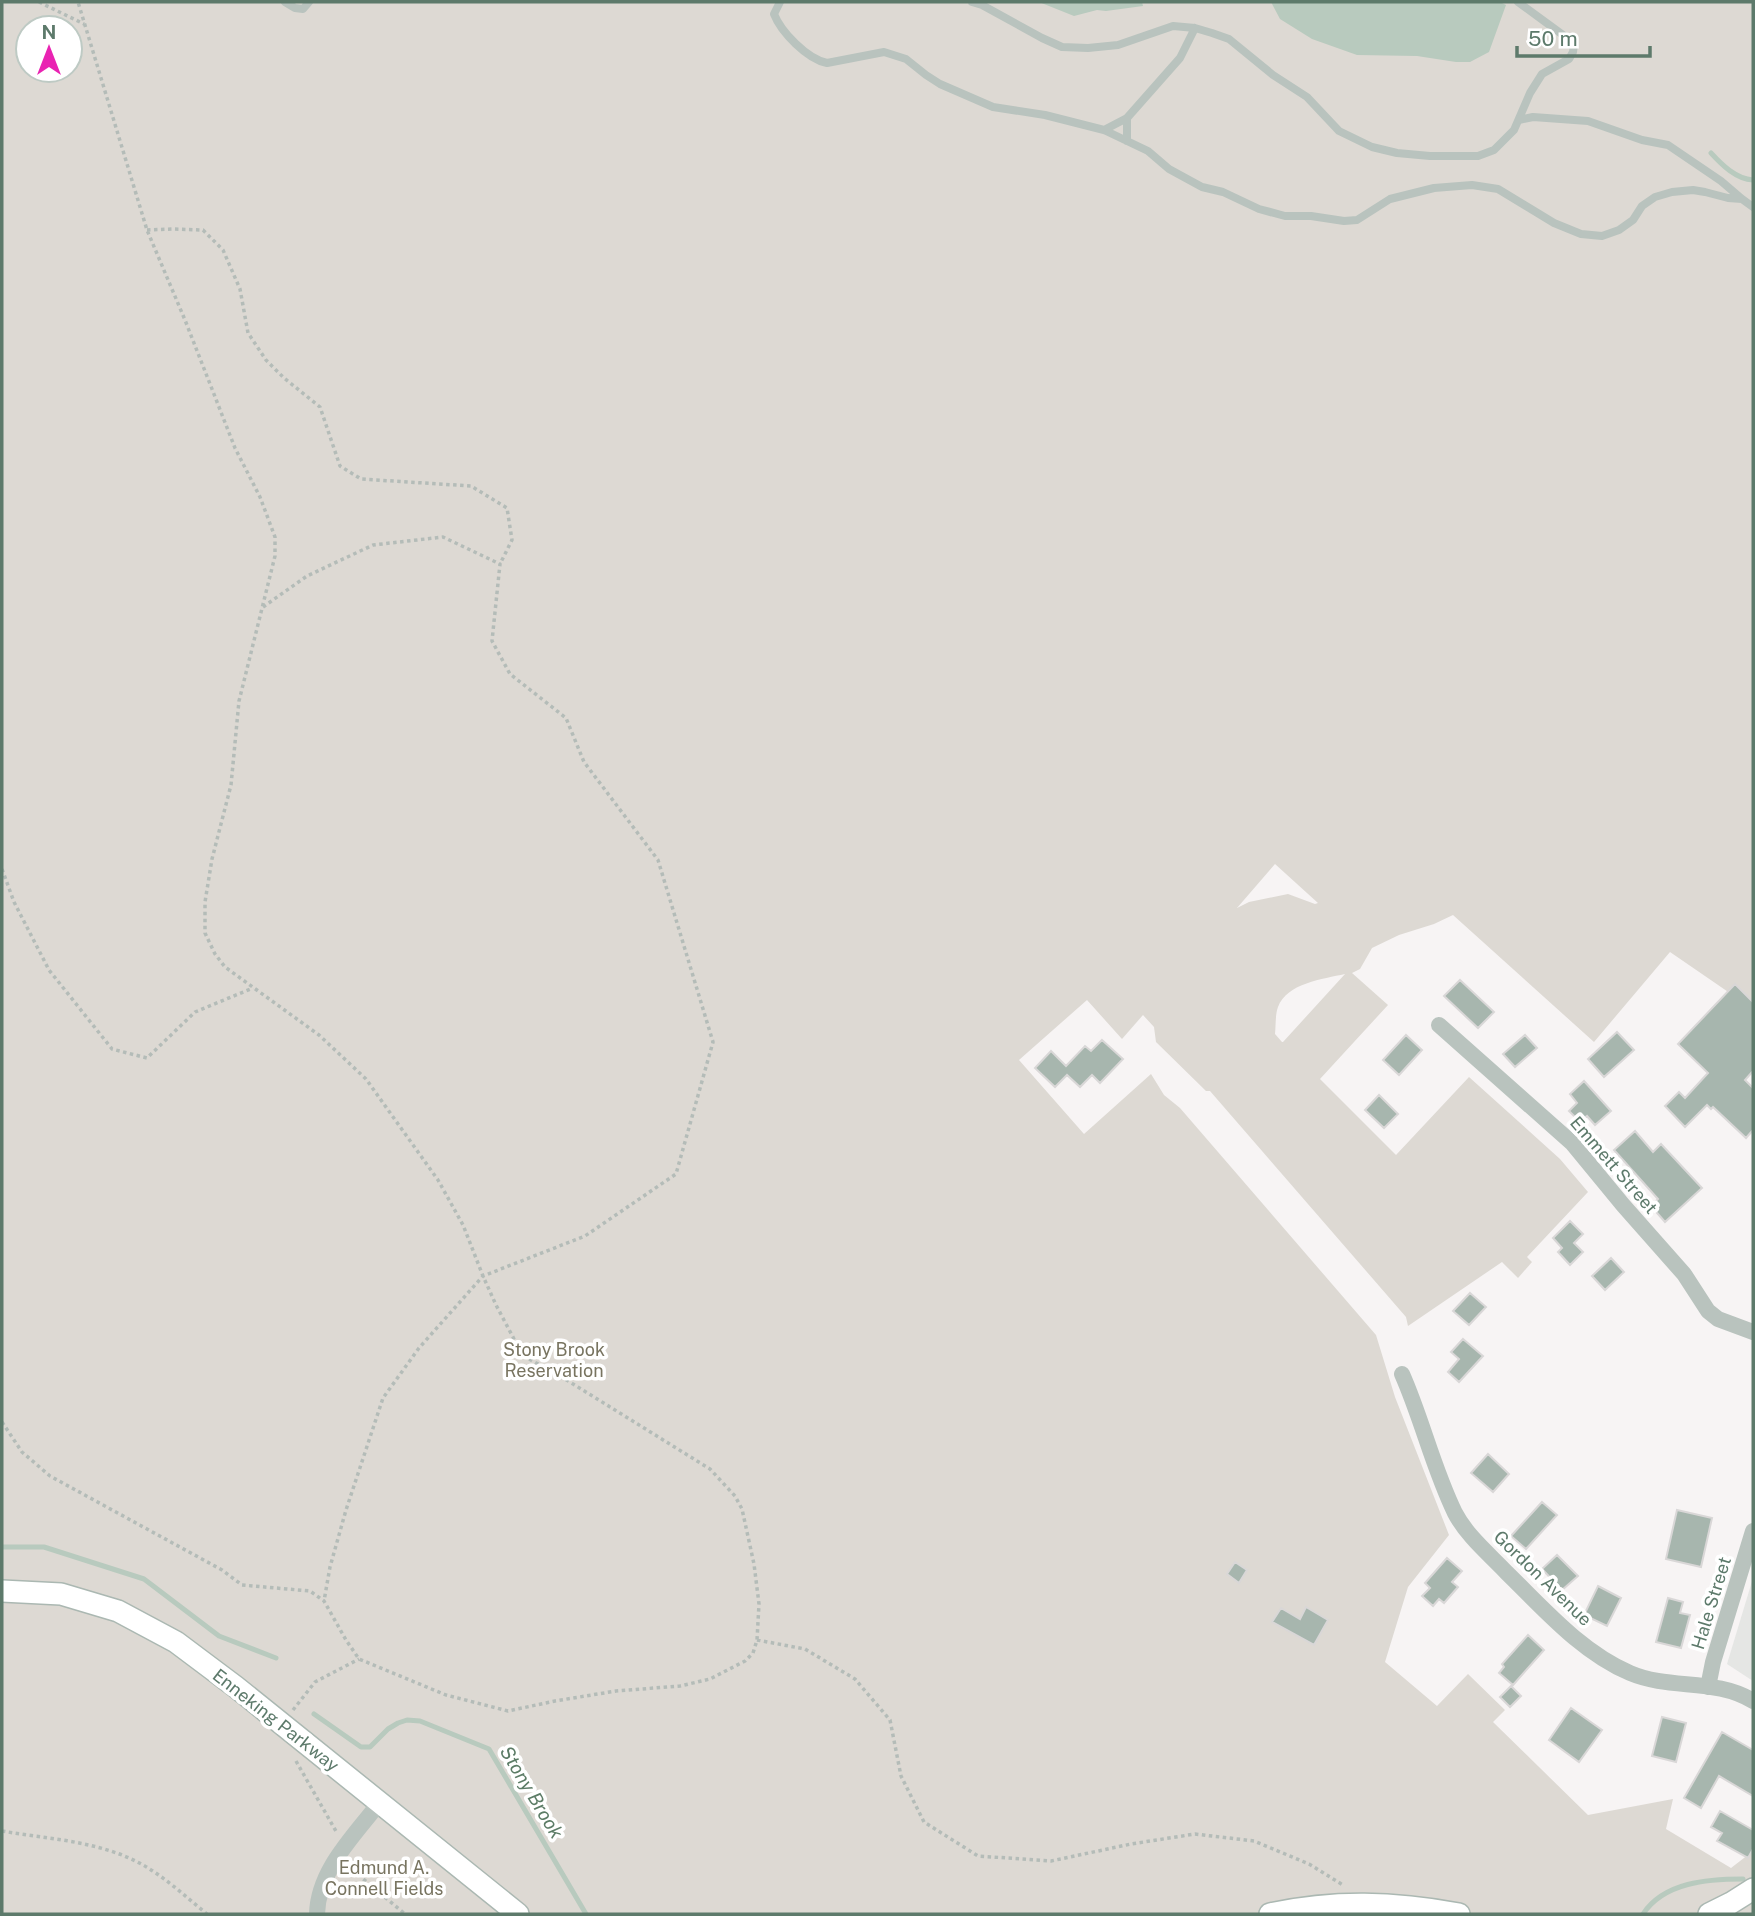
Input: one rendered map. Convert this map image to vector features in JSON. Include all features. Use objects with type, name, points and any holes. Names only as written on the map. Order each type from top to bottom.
[{"type":"main road","name":"Enneking Parkway","points":[[2,1591],[61,1594],[118,1611],[176,1643],[236,1687],[518,1914]]},
{"type":"main road","points":[[1709,1914],[1753,1889]]},
{"type":"main road","points":[[1270,1914],[1320,1905],[1361,1904],[1459,1914]]},
{"type":"street","name":"Emmett Street","points":[[1439,1025],[1572,1143],[1684,1274],[1708,1311],[1718,1319],[1753,1332]]},
{"type":"street","name":"Gordon Avenue","points":[[1402,1374],[1425,1439],[1460,1521],[1480,1546],[1551,1616],[1583,1644],[1620,1669],[1675,1685],[1735,1692],[1753,1701]]},
{"type":"street","name":"Hale Street","points":[[1709,1687],[1713,1662],[1753,1531]]},
{"type":"street","points":[[317,1914],[318,1894],[327,1873],[380,1802]]},
{"type":"lane","points":[[285,2],[303,9],[309,2]]},
{"type":"lane","points":[[780,2],[774,14],[778,25],[819,62],[827,63],[884,52],[906,59],[940,84],[993,107],[1104,130],[1148,151],[1169,169],[1202,187],[1223,192],[1259,209],[1285,216],[1357,220],[1390,199],[1434,188],[1472,185],[1498,189],[1554,223],[1581,234],[1602,236],[1619,230],[1633,220],[1642,206],[1655,197],[1672,192],[1693,190],[1742,200]]},
{"type":"lane","points":[[972,2],[1062,47],[1088,48],[1118,44],[1173,26],[1195,28],[1228,39],[1273,75],[1307,97],[1339,131],[1372,147],[1430,156],[1478,156],[1494,150],[1514,130],[1530,93],[1542,74],[1569,59],[1574,44],[1518,2]]},
{"type":"lane","points":[[1104,130],[1127,118],[1180,58],[1195,28]]},
{"type":"lane","points":[[1519,120],[1533,117],[1588,121],[1642,140],[1668,145],[1753,206]]},
{"type":"lane","points":[[1127,118],[1127,141]]},
{"type":"path","points":[[39,2],[85,25]]},
{"type":"path","points":[[2,1422],[22,1452],[50,1476],[222,1570],[242,1585],[310,1591],[324,1601],[359,1659],[446,1695],[508,1711],[555,1700],[616,1691],[680,1686],[710,1679],[745,1661],[753,1653],[757,1640],[759,1604],[755,1572],[742,1509],[734,1496],[710,1469],[576,1385],[529,1359],[514,1339],[482,1276],[463,1225],[438,1180],[366,1079],[319,1035],[225,968],[205,933],[212,859],[231,785],[240,701],[276,545],[260,498],[235,448],[146,230],[78,2]]},
{"type":"path","points":[[146,230],[203,230],[223,250],[240,289],[248,333],[265,360],[320,407],[340,466],[361,479],[471,486],[507,508],[512,540],[500,564],[492,641],[510,674],[566,718],[584,762],[657,860],[713,1042],[676,1174],[585,1236],[482,1276],[419,1348],[383,1398],[330,1566],[324,1601]]},
{"type":"path","points":[[263,607],[307,576],[373,545],[443,537],[500,564]]},
{"type":"path","points":[[2,869],[14,902],[48,970],[112,1049],[147,1058],[195,1012],[253,988]]},
{"type":"path","points":[[757,1640],[806,1649],[855,1679],[890,1720],[901,1776],[924,1822],[978,1856],[1051,1861],[1130,1844],[1195,1834],[1254,1841],[1309,1864],[1342,1884]]},
{"type":"path","points":[[282,1724],[315,1682],[359,1659]]},
{"type":"path","points":[[2,1831],[85,1844],[141,1863],[207,1914]]},
{"type":"shaded area","points":[[1039,2],[1142,2],[1143,6],[1097,10],[1074,16]]},
{"type":"shaded area","points":[[1271,2],[1500,2],[1506,5],[1489,52],[1470,62],[1456,62],[1417,56],[1357,55],[1312,39],[1280,19]]},
{"type":"shaded area","points":[[1753,1578],[1753,1681],[1727,1664]]},
{"type":"green space","name":"Stony Brook Reservation","points":[[2,2],[1753,2],[1753,1009],[1670,952],[1594,1042],[1453,915],[1372,948],[1360,969],[1352,973],[1388,1005],[1320,1079],[1396,1155],[1469,1077],[1560,1159],[1588,1192],[1527,1257],[1532,1262],[1518,1278],[1502,1262],[1408,1326],[1406,1317],[1210,1091],[1206,1091],[1156,1042],[1154,1027],[1143,1015],[1122,1039],[1087,1000],[1019,1060],[1084,1134],[1151,1074],[1164,1095],[1180,1108],[1376,1335],[1395,1397],[1449,1535],[1408,1587],[1385,1662],[1437,1706],[1468,1674],[1505,1710],[1493,1722],[1588,1815],[1673,1799],[1666,1829],[1731,1868],[1753,1851],[1753,1914],[2,1914]],"holes":[[[1275,864],[1318,903],[1288,894],[1249,902],[1237,908]],[[1345,974],[1283,1042],[1282,1042],[1275,1034],[1277,1010],[1289,992],[1317,980]]]},
{"type":"building","points":[[1460,980],[1494,1012],[1478,1028],[1444,996]]},
{"type":"building","points":[[1735,984],[1753,1002],[1753,1071],[1745,1080],[1753,1088],[1753,1130],[1746,1138],[1713,1107],[1711,1109],[1707,1105],[1685,1127],[1665,1106],[1679,1092],[1685,1098],[1708,1073],[1678,1044]]},
{"type":"building","points":[[1617,1032],[1634,1050],[1604,1077],[1588,1059]]},
{"type":"building","points":[[1406,1035],[1422,1050],[1399,1075],[1383,1060]]},
{"type":"building","points":[[1525,1035],[1537,1048],[1515,1067],[1503,1054]]},
{"type":"building","points":[[1102,1040],[1123,1059],[1100,1083],[1092,1075],[1080,1087],[1067,1075],[1055,1087],[1035,1068],[1051,1051],[1066,1066],[1085,1046],[1091,1051]]},
{"type":"building","points":[[1584,1081],[1611,1111],[1595,1125],[1587,1116],[1580,1122],[1569,1111],[1577,1103],[1570,1094]]},
{"type":"building","points":[[1379,1095],[1398,1114],[1384,1128],[1365,1110]]},
{"type":"building","points":[[1635,1131],[1653,1152],[1661,1144],[1702,1188],[1665,1222],[1651,1206],[1658,1199],[1614,1150]]},
{"type":"building","points":[[1570,1221],[1583,1234],[1574,1243],[1583,1252],[1570,1265],[1558,1252],[1562,1248],[1553,1238]]},
{"type":"building","points":[[1611,1258],[1624,1272],[1605,1290],[1592,1276]]},
{"type":"building","points":[[1470,1293],[1486,1307],[1469,1325],[1453,1311]]},
{"type":"building","points":[[1463,1339],[1483,1356],[1459,1382],[1448,1372],[1459,1359],[1451,1352]]},
{"type":"building","points":[[1488,1454],[1509,1474],[1493,1492],[1471,1473]]},
{"type":"building","points":[[1542,1502],[1557,1515],[1526,1549],[1511,1536]]},
{"type":"building","points":[[1677,1510],[1712,1518],[1701,1567],[1666,1559]]},
{"type":"building","points":[[1557,1555],[1578,1576],[1562,1590],[1542,1569]]},
{"type":"building","points":[[1447,1558],[1462,1571],[1452,1582],[1458,1587],[1444,1603],[1439,1599],[1433,1606],[1422,1596],[1430,1588],[1425,1583]]},
{"type":"building","points":[[1235,1562],[1247,1570],[1239,1583],[1227,1574]]},
{"type":"building","points":[[1598,1586],[1621,1598],[1607,1626],[1584,1615]]},
{"type":"building","points":[[1668,1598],[1683,1602],[1680,1613],[1690,1615],[1681,1648],[1656,1642]]},
{"type":"building","points":[[1306,1607],[1328,1620],[1314,1645],[1272,1622],[1281,1608],[1300,1619]]},
{"type":"building","points":[[1528,1635],[1544,1650],[1513,1685],[1499,1673],[1504,1667],[1502,1664]]},
{"type":"building","points":[[1511,1686],[1521,1696],[1510,1707],[1500,1697]]},
{"type":"building","points":[[1571,1708],[1602,1730],[1579,1762],[1549,1740]]},
{"type":"building","points":[[1662,1717],[1686,1723],[1676,1762],[1652,1756]]},
{"type":"building","points":[[1722,1732],[1753,1750],[1753,1796],[1719,1776],[1701,1808],[1684,1798]]},
{"type":"building","points":[[1720,1811],[1753,1830],[1753,1849],[1748,1858],[1717,1841],[1722,1833],[1711,1827]]},
{"type":"waterway","points":[[1711,153],[1735,174],[1753,180]]},
{"type":"waterway","name":"Stony Brook","points":[[2,1547],[44,1547],[144,1579],[219,1636],[276,1658]]},
{"type":"waterway","name":"Stony Brook","points":[[314,1714],[361,1747],[370,1747],[388,1729],[407,1720],[420,1721],[489,1749],[586,1914]]},
{"type":"waterway","name":"Stony Brook","points":[[1643,1914],[1663,1895],[1688,1884],[1743,1879]]},
{"type":"park label","name":"Edmund A. Connell Fields","points":[[384,1877]]}]
